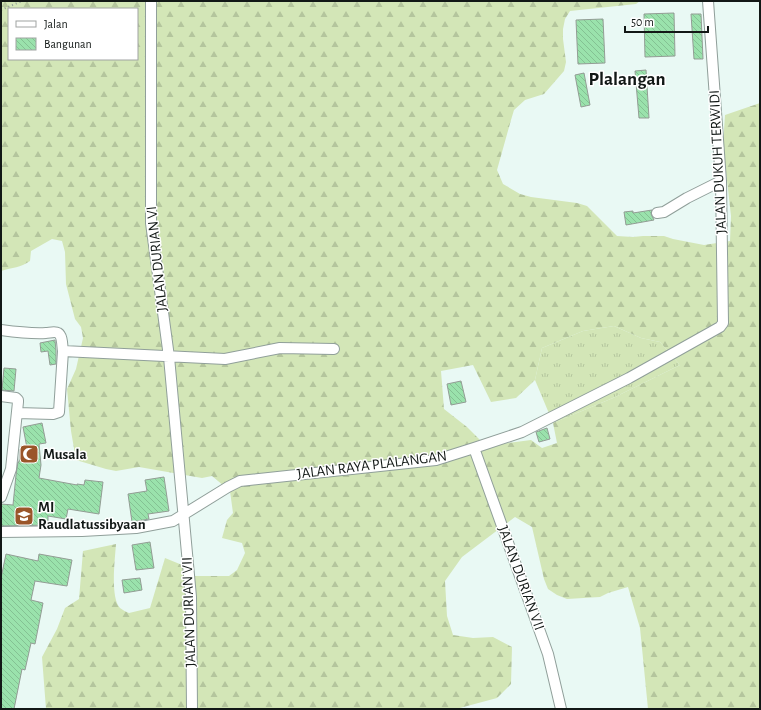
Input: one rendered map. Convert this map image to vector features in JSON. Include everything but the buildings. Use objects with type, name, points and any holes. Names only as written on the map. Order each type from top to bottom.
[{"type":"street","name":"JALAN DURIAN VI","points":[[151,1],[151,222],[169,357],[183,515]]},
{"type":"street","name":"JALAN DUKUH TERWIDI","points":[[708,1],[720,181],[723,323]]},
{"type":"street","points":[[658,213],[664,212],[720,181]]},
{"type":"street","name":"JALAN RAYA PLALANGAN","points":[[1,532],[82,531],[136,528],[174,520],[240,481],[436,460],[522,432],[629,378],[702,338],[720,327],[723,323]]},
{"type":"street","points":[[1,330],[37,333],[53,332],[58,333],[62,339],[63,351],[59,412],[53,414],[17,412]]},
{"type":"street","points":[[63,351],[225,359],[280,348],[334,349]]},
{"type":"street","points":[[1,396],[16,398],[18,400],[11,469],[1,497]]},
{"type":"street","name":"JALAN DURIAN VII","points":[[474,448],[548,654],[560,709]]},
{"type":"street","name":"JALAN DURIAN VII","points":[[183,515],[191,597],[192,709]]},
{"type":"path","points":[[1,10],[22,1]]},
{"type":"green space","points":[[1,1],[640,1],[636,4],[570,11],[565,19],[563,29],[566,62],[564,71],[544,94],[525,100],[514,110],[497,170],[503,184],[520,194],[587,206],[617,236],[664,236],[704,245],[730,241],[731,216],[723,145],[725,115],[760,103],[760,709],[648,709],[640,628],[628,587],[600,597],[567,599],[557,595],[548,589],[544,579],[532,527],[515,517],[462,557],[445,581],[447,616],[453,635],[473,638],[493,637],[512,647],[511,684],[497,698],[456,709],[46,709],[42,657],[57,629],[65,608],[79,599],[83,551],[116,544],[114,578],[115,596],[120,608],[129,613],[150,608],[165,558],[187,567],[193,576],[229,576],[237,570],[245,553],[242,543],[222,538],[227,520],[233,513],[230,491],[212,476],[202,478],[139,467],[116,471],[76,460],[71,431],[67,389],[76,369],[83,338],[81,327],[75,319],[66,284],[65,252],[62,241],[52,239],[31,251],[30,261],[20,266],[1,271]],"holes":[[[614,326],[641,338],[660,342],[680,365],[613,398],[553,423],[557,443],[542,448],[531,440],[486,446],[467,427],[444,409],[441,371],[473,365],[491,402],[516,398],[535,380],[542,348],[583,331]]]},
{"type":"green space","points":[[614,326],[641,338],[660,342],[680,365],[613,398],[553,423],[535,380],[542,348],[583,331]]},
{"type":"place","name":"Musala","points":[[29,454]]},
{"type":"place","name":"MI Raudlatussibyaan","points":[[24,516]]},
{"type":"district","name":"Plalangan","points":[[627,79]]}]
